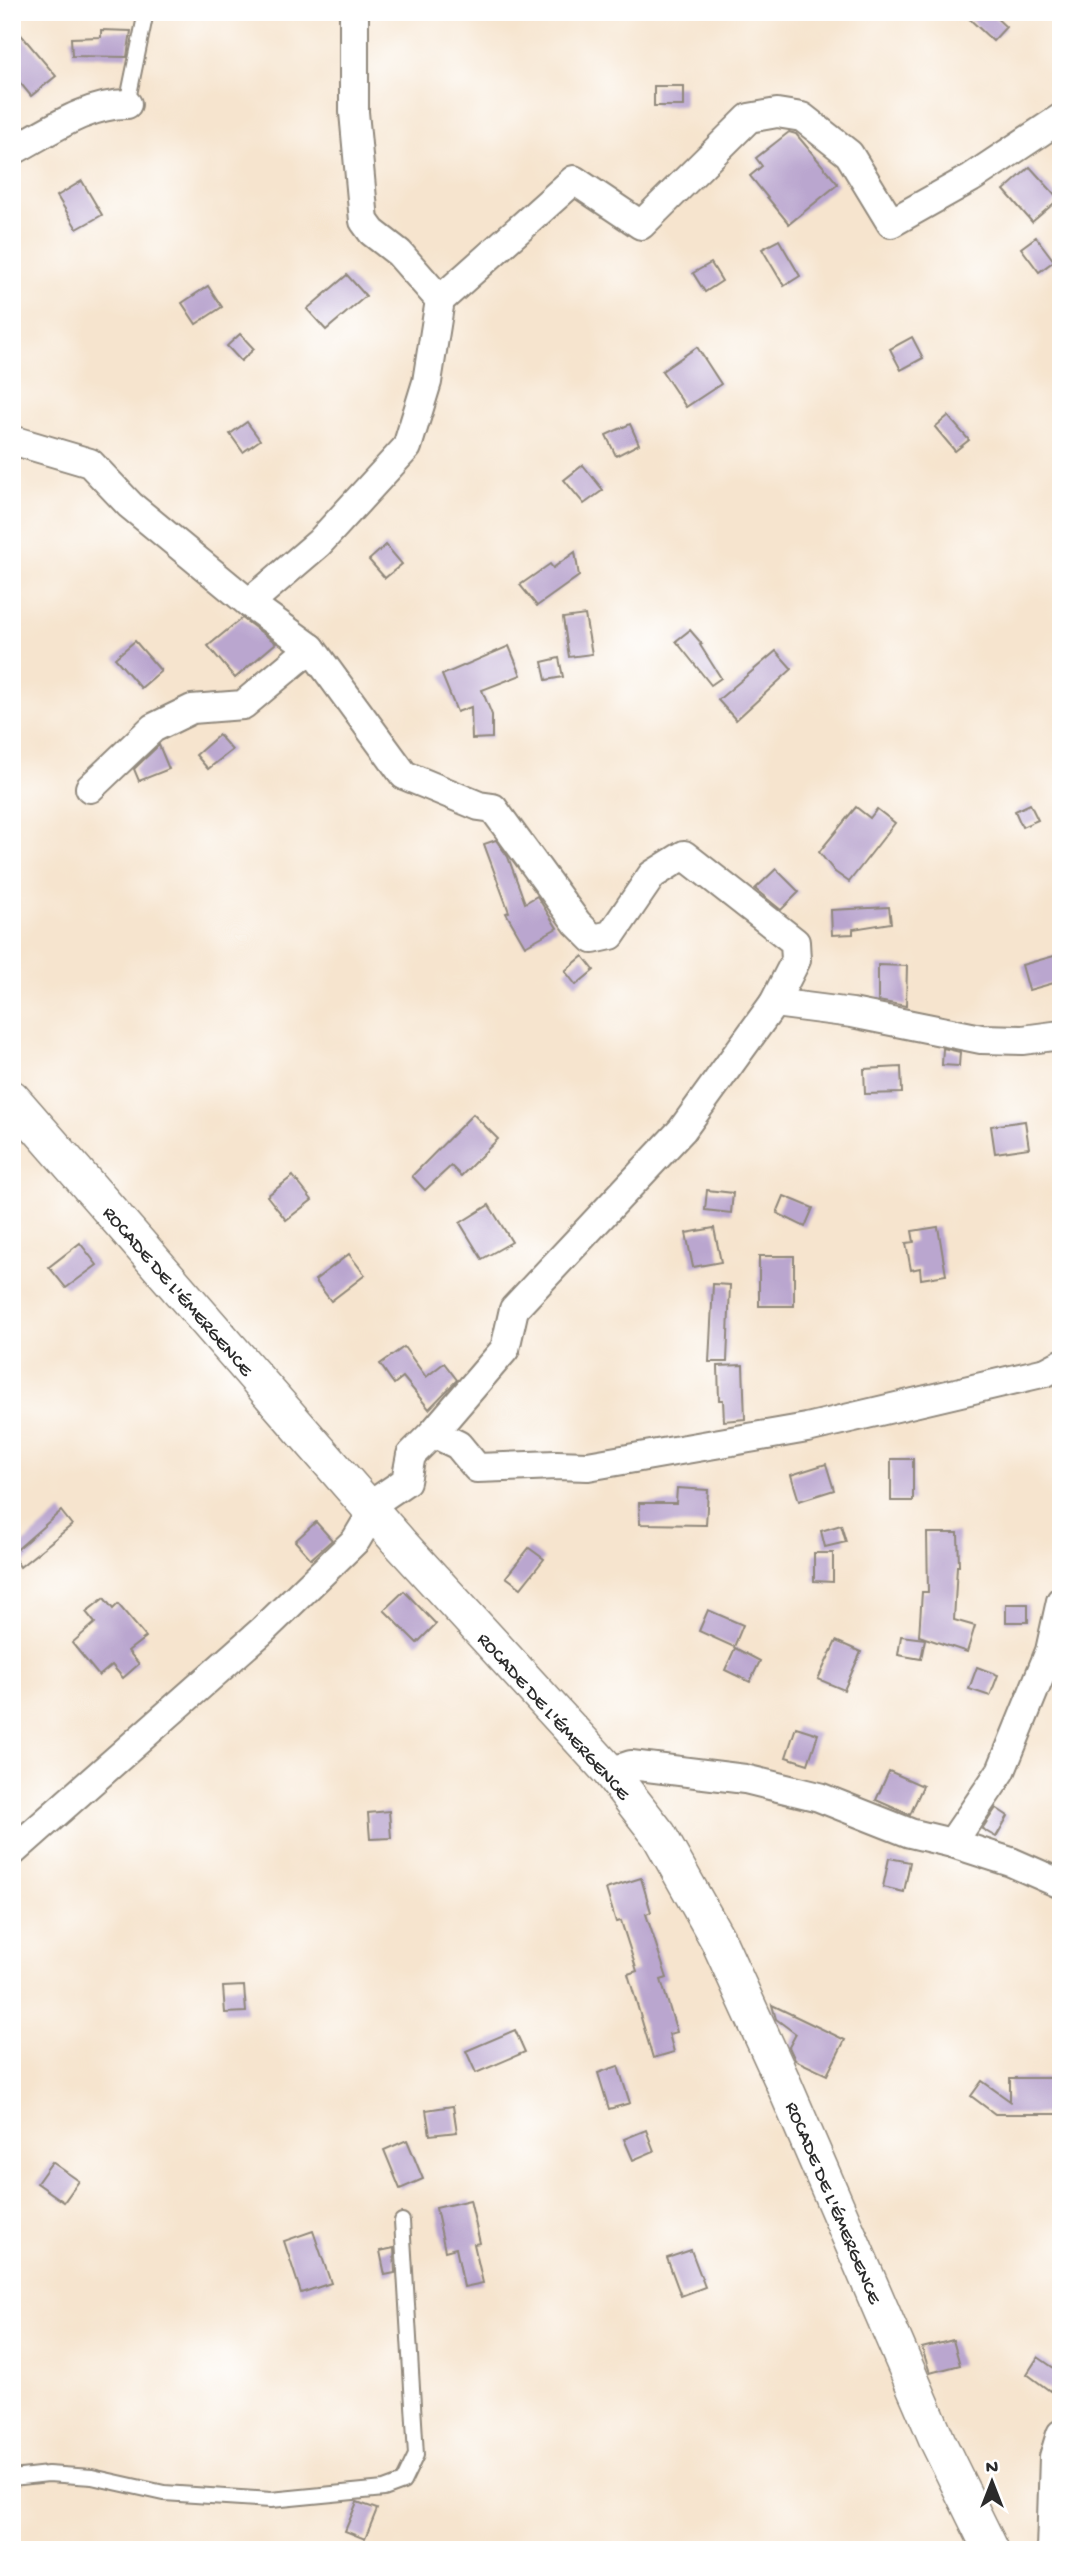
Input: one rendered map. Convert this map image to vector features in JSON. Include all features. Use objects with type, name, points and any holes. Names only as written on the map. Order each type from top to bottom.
[{"type":"street","points":[[355,12],[354,112],[364,221],[372,232],[399,253],[440,299]]},
{"type":"street","points":[[12,151],[85,112],[114,104],[127,104]]},
{"type":"street","points":[[249,603],[319,543],[407,447],[427,382],[440,299],[574,180],[642,225],[749,118],[777,113],[802,117],[849,154],[891,222],[971,178],[1061,118]]},
{"type":"street","points":[[12,440],[90,463],[130,505],[249,603],[311,648],[404,775],[479,806],[493,808],[577,923],[593,939],[611,935],[652,875],[684,856],[795,942],[796,960],[774,1003],[682,1129],[514,1309],[505,1349],[411,1455],[406,1480],[381,1498],[356,1540],[262,1631],[12,1852]]},
{"type":"street","points":[[90,788],[153,728],[192,709],[243,705],[311,648]]},
{"type":"street","points":[[774,1003],[852,1013],[981,1039],[1023,1040],[1061,1035]]},
{"type":"street","name":"ROCADE DE L'ÉMERGENCE","points":[[12,1098],[467,1619],[610,1772],[659,1835],[718,1940],[782,2080],[938,2442],[991,2550]]},
{"type":"street","points":[[433,1433],[458,1446],[477,1468],[588,1466],[807,1429],[1046,1372],[1061,1364]]},
{"type":"street","points":[[952,1843],[1001,1771],[1050,1651],[1061,1601]]},
{"type":"street","points":[[610,1772],[631,1765],[745,1779],[819,1797],[910,1833],[1011,1862],[1061,1884]]},
{"type":"street","points":[[1051,2550],[1054,2457],[1061,2434]]},
{"type":"lane","points":[[127,104],[146,12]]},
{"type":"lane","points":[[12,2478],[48,2474],[92,2477],[164,2493],[271,2500],[384,2489],[403,2482],[416,2455],[402,2221]]},
{"type":"building","points":[[962,12],[990,12],[1006,27],[993,41]]},
{"type":"building","points":[[12,24],[56,76],[31,96],[12,73]]},
{"type":"building","points":[[101,30],[131,31],[127,57],[72,56],[71,38],[101,37]]},
{"type":"building","points":[[654,86],[684,86],[684,106],[654,106]]},
{"type":"building","points":[[789,132],[796,134],[838,184],[789,224],[750,176],[762,166],[756,158]]},
{"type":"building","points":[[1030,167],[1059,199],[1032,222],[1004,190]]},
{"type":"building","points":[[82,181],[102,215],[77,229],[57,196]]},
{"type":"building","points":[[1036,237],[1054,261],[1039,272],[1021,248]]},
{"type":"building","points":[[779,240],[800,276],[784,286],[762,249]]},
{"type":"building","points":[[711,263],[722,281],[705,292],[693,273]]},
{"type":"building","points":[[347,275],[366,296],[326,330],[307,309]]},
{"type":"building","points":[[208,286],[222,307],[196,324],[182,303]]},
{"type":"building","points":[[240,334],[254,349],[241,361],[227,346]]},
{"type":"building","points":[[912,337],[923,358],[901,370],[890,349]]},
{"type":"building","points":[[697,347],[721,384],[686,407],[662,371]]},
{"type":"building","points":[[948,416],[969,440],[955,451],[935,427]]},
{"type":"building","points":[[247,422],[260,440],[243,452],[230,434]]},
{"type":"building","points":[[630,424],[639,444],[616,456],[606,435]]},
{"type":"building","points":[[583,465],[603,490],[584,504],[564,480]]},
{"type":"building","points":[[386,545],[402,564],[385,578],[369,560]]},
{"type":"building","points":[[575,552],[579,576],[537,606],[520,585],[550,564],[553,568]]},
{"type":"building","points":[[585,615],[592,654],[569,657],[563,618]]},
{"type":"building","points":[[242,618],[276,643],[235,678],[208,646]]},
{"type":"building","points":[[690,630],[702,644],[700,645],[721,678],[711,685],[676,641]]},
{"type":"building","points":[[135,641],[161,671],[141,688],[115,658]]},
{"type":"building","points":[[509,646],[521,675],[482,690],[492,715],[492,738],[472,739],[471,707],[457,712],[442,675]]},
{"type":"building","points":[[776,651],[792,669],[736,720],[718,700]]},
{"type":"building","points":[[559,658],[563,677],[546,680],[542,662]]},
{"type":"building","points":[[219,735],[232,750],[208,769],[196,755]]},
{"type":"building","points":[[159,745],[169,769],[139,781],[134,769]]},
{"type":"building","points":[[1030,804],[1038,820],[1022,827],[1015,811]]},
{"type":"building","points":[[856,807],[870,818],[877,809],[895,823],[849,882],[835,872],[819,852]]},
{"type":"building","points":[[496,840],[508,857],[525,903],[537,896],[557,928],[525,946],[506,913],[509,912],[484,844]]},
{"type":"building","points":[[776,869],[799,892],[781,910],[755,889]]},
{"type":"building","points":[[889,907],[891,923],[853,929],[853,934],[832,935],[831,910]]},
{"type":"building","points":[[1061,954],[1061,981],[1029,990],[1022,965]]},
{"type":"building","points":[[583,956],[594,970],[576,985],[565,971]]},
{"type":"building","points":[[878,965],[907,966],[906,1006],[878,1001]]},
{"type":"building","points":[[943,1048],[960,1052],[959,1066],[942,1065]]},
{"type":"building","points":[[901,1067],[902,1093],[865,1094],[864,1069]]},
{"type":"building","points":[[473,1114],[498,1139],[461,1176],[451,1166],[425,1190],[412,1176]]},
{"type":"building","points":[[1025,1121],[1029,1148],[995,1153],[991,1126]]},
{"type":"building","points":[[293,1176],[312,1200],[286,1220],[267,1196]]},
{"type":"building","points":[[707,1190],[733,1193],[731,1213],[705,1210]]},
{"type":"building","points":[[784,1196],[813,1208],[805,1227],[777,1213]]},
{"type":"building","points":[[489,1205],[512,1242],[482,1259],[460,1223]]},
{"type":"building","points":[[938,1227],[946,1275],[921,1279],[920,1268],[911,1270],[906,1243],[914,1242],[912,1231]]},
{"type":"building","points":[[714,1228],[721,1262],[693,1267],[686,1233]]},
{"type":"building","points":[[80,1243],[97,1265],[66,1288],[49,1267]]},
{"type":"building","points":[[349,1254],[365,1275],[331,1301],[315,1280]]},
{"type":"building","points":[[759,1256],[794,1256],[794,1306],[759,1306]]},
{"type":"building","points":[[713,1284],[730,1285],[727,1362],[709,1362]]},
{"type":"building","points":[[404,1347],[426,1377],[444,1363],[457,1380],[429,1409],[403,1377],[394,1384],[380,1364]]},
{"type":"building","points":[[743,1365],[745,1419],[724,1421],[723,1400],[719,1400],[718,1366]]},
{"type":"building","points":[[891,1459],[913,1459],[913,1501],[891,1501]]},
{"type":"building","points":[[826,1464],[834,1490],[799,1501],[791,1475]]},
{"type":"building","points":[[677,1488],[708,1490],[706,1525],[640,1524],[639,1503],[676,1503]]},
{"type":"building","points":[[61,1511],[72,1525],[20,1567],[12,1554]]},
{"type":"building","points":[[316,1522],[332,1540],[311,1559],[295,1541]]},
{"type":"building","points":[[841,1525],[846,1542],[825,1547],[821,1531]]},
{"type":"building","points":[[927,1533],[958,1533],[959,1566],[954,1620],[975,1626],[967,1652],[919,1636],[922,1592],[928,1592]]},
{"type":"building","points":[[529,1548],[544,1559],[521,1588],[506,1577]]},
{"type":"building","points":[[814,1553],[833,1553],[833,1582],[814,1581]]},
{"type":"building","points":[[404,1591],[436,1624],[417,1643],[384,1610]]},
{"type":"building","points":[[104,1598],[113,1609],[118,1604],[146,1637],[128,1651],[139,1664],[123,1678],[112,1665],[99,1676],[72,1643],[95,1623],[86,1612]]},
{"type":"building","points":[[1006,1604],[1028,1604],[1028,1622],[1006,1622]]},
{"type":"building","points":[[708,1610],[743,1625],[734,1647],[699,1631]]},
{"type":"building","points":[[901,1636],[925,1639],[921,1659],[898,1655]]},
{"type":"building","points":[[836,1641],[861,1652],[844,1690],[818,1679]]},
{"type":"building","points":[[735,1648],[760,1661],[750,1682],[725,1670]]},
{"type":"building","points":[[977,1667],[998,1675],[990,1696],[969,1689]]},
{"type":"building","points":[[796,1727],[818,1734],[808,1764],[786,1757]]},
{"type":"building","points":[[889,1771],[923,1786],[910,1815],[876,1800]]},
{"type":"building","points":[[996,1808],[1008,1816],[996,1837],[982,1829]]},
{"type":"building","points":[[389,1811],[391,1838],[370,1839],[368,1813]]},
{"type":"building","points":[[889,1858],[910,1862],[904,1892],[883,1887]]},
{"type":"building","points":[[641,1878],[651,1912],[646,1914],[667,1978],[661,1980],[677,2032],[669,2034],[674,2052],[653,2058],[628,1974],[637,1971],[621,1921],[616,1922],[606,1889]]},
{"type":"building","points":[[244,1986],[246,2012],[225,2013],[223,1987]]},
{"type":"building","points":[[772,2005],[845,2040],[827,2075],[795,2060],[789,2047],[796,2034],[776,2019]]},
{"type":"building","points":[[515,2030],[525,2052],[476,2073],[466,2051]]},
{"type":"building","points":[[618,2066],[630,2103],[609,2109],[598,2073]]},
{"type":"building","points":[[1010,2078],[1057,2078],[1057,2114],[995,2114],[971,2096],[982,2081],[1010,2101]]},
{"type":"building","points":[[453,2106],[457,2132],[430,2135],[426,2110]]},
{"type":"building","points":[[646,2130],[654,2151],[633,2160],[624,2139]]},
{"type":"building","points":[[407,2140],[423,2179],[400,2189],[384,2150]]},
{"type":"building","points":[[52,2162],[79,2181],[64,2202],[37,2183]]},
{"type":"building","points":[[470,2200],[480,2243],[474,2244],[483,2283],[464,2287],[456,2248],[445,2251],[436,2208]]},
{"type":"building","points":[[313,2231],[331,2283],[301,2293],[284,2241]]},
{"type":"building","points":[[394,2248],[395,2273],[385,2275],[380,2251]]},
{"type":"building","points":[[691,2250],[705,2287],[681,2296],[667,2258]]},
{"type":"building","points":[[953,2340],[960,2365],[930,2373],[922,2348]]},
{"type":"building","points":[[1038,2357],[1061,2373],[1050,2391],[1027,2374]]},
{"type":"building","points":[[357,2502],[377,2509],[365,2539],[345,2531]]}]
